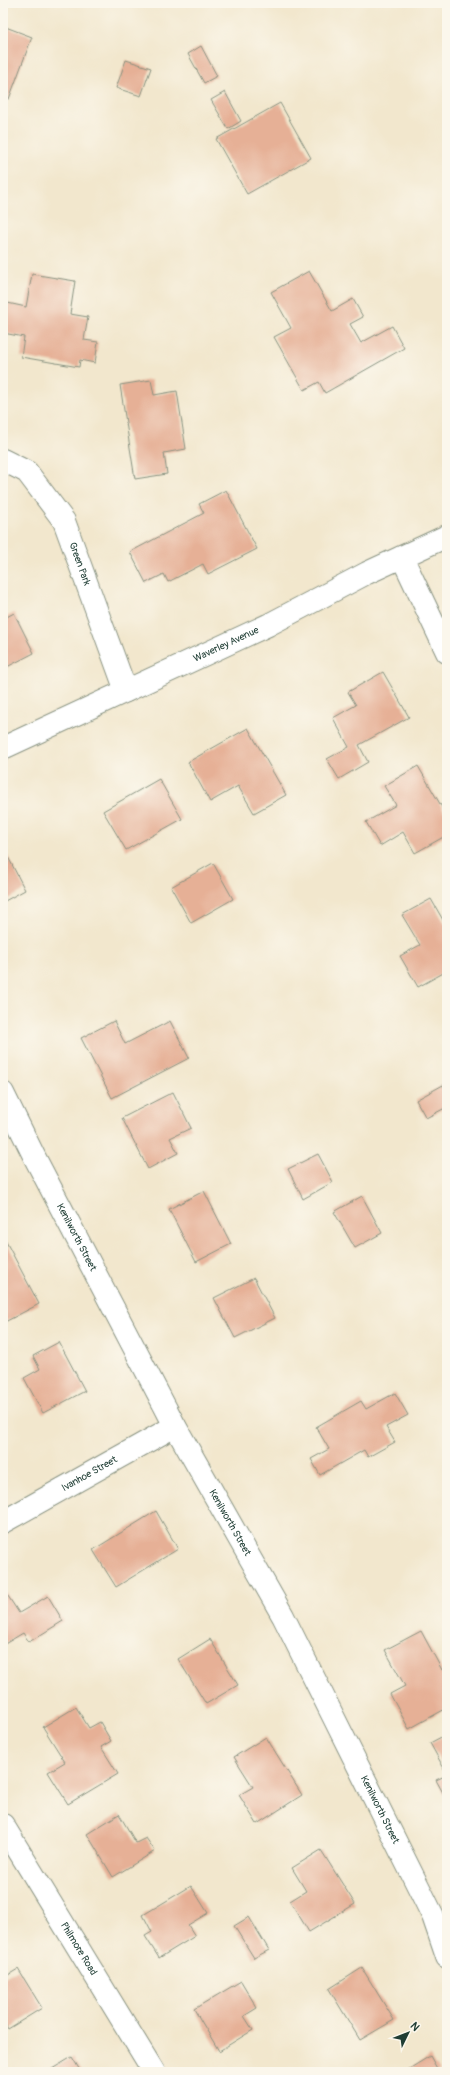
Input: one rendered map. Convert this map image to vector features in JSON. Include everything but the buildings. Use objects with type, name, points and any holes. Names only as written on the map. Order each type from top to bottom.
[{"type":"street","name":"Green Park","points":[[3,460],[27,472],[64,521],[126,691]]},
{"type":"street","name":"Waverley Avenue","points":[[3,748],[268,625],[402,557],[447,536]]},
{"type":"street","points":[[402,557],[447,652]]},
{"type":"street","name":"Kenilworth Street","points":[[3,1093],[35,1158],[175,1426],[283,1616],[433,1916],[447,1958]]},
{"type":"street","name":"Ivanhoe Street","points":[[3,1522],[175,1426]]},
{"type":"street","name":"Philmore Road","points":[[3,1825],[154,2072]]}]
